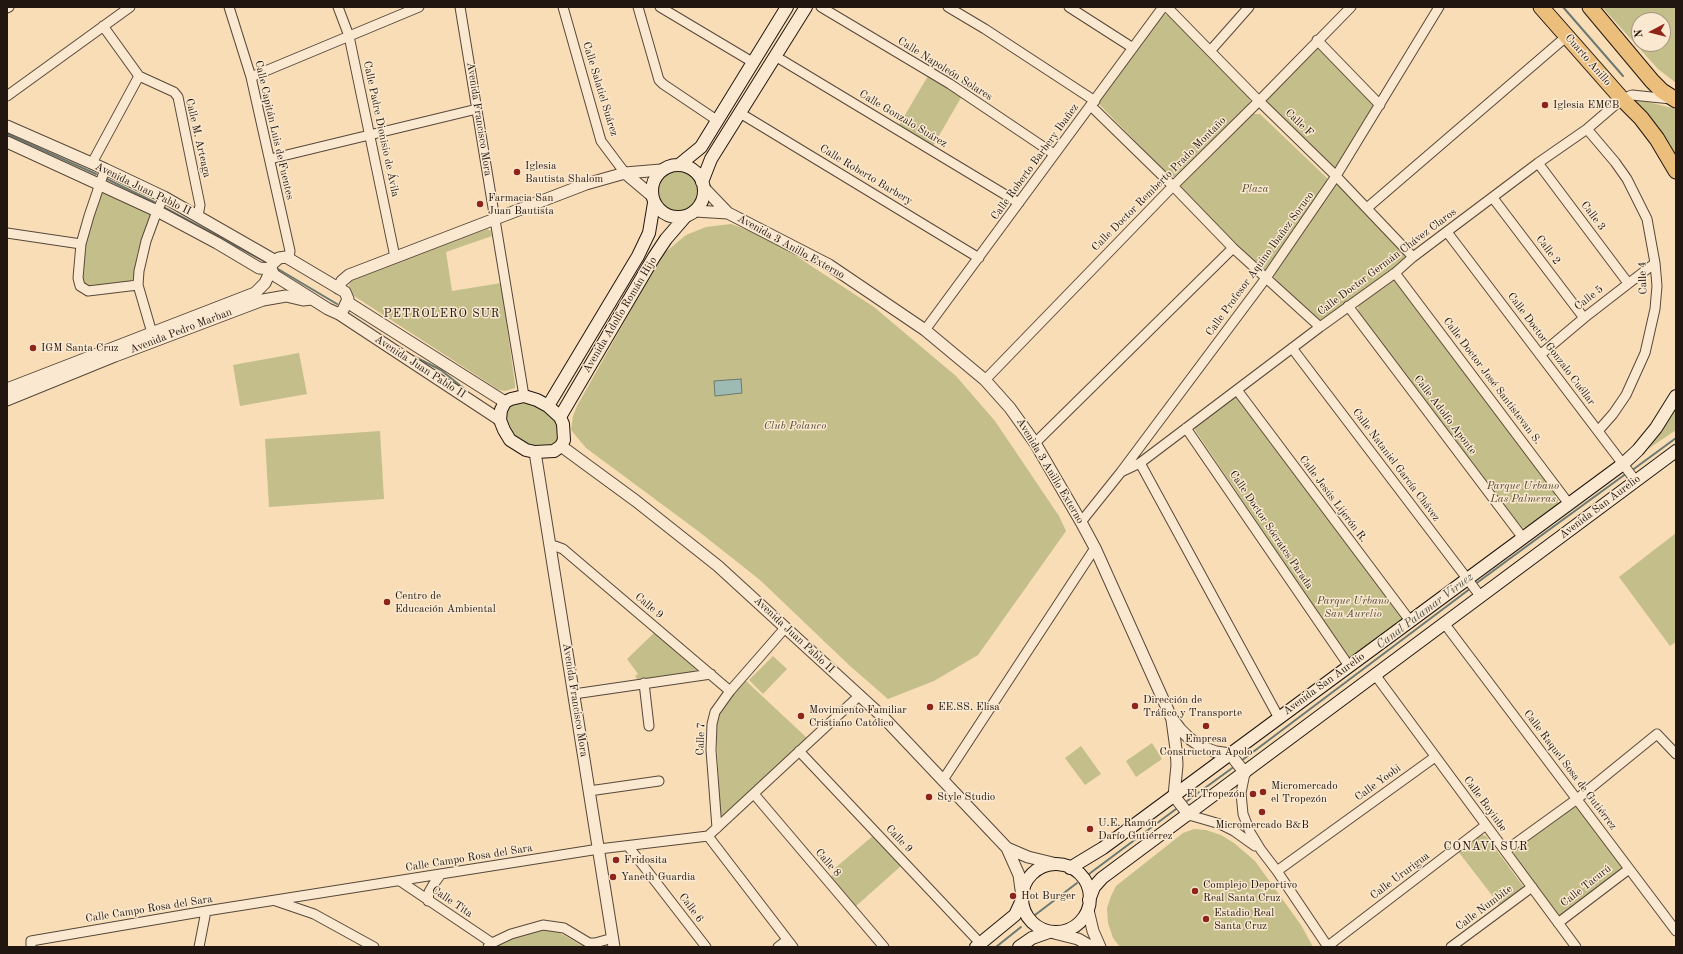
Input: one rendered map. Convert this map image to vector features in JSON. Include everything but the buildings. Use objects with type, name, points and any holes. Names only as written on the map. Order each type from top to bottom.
[{"type":"highway","name":"Cuarto Anillo","points":[[1542,7],[1622,99],[1641,118],[1657,139],[1676,171]]},
{"type":"highway","points":[[1590,7],[1652,81],[1662,91],[1675,100]]},
{"type":"main road","points":[[679,165],[701,147],[787,7]]},
{"type":"main road","points":[[711,160],[806,7]]},
{"type":"main road","points":[[703,185],[693,170],[679,165],[673,165],[661,170],[653,181],[652,199],[659,211],[667,216],[676,218],[690,214],[702,200],[703,185],[711,160],[718,121]]},
{"type":"main road","name":"Avenida Adolfo Román Hijo","points":[[548,406],[638,256],[649,233],[652,199]]},
{"type":"main road","name":"Avenida Adolfo Román Hijo","points":[[560,417],[654,257],[666,239],[690,214]]},
{"type":"main road","points":[[517,396],[524,396],[537,400],[548,406],[560,417],[565,434],[561,446],[545,453],[535,452],[518,446],[510,440],[500,420],[501,410],[505,402],[517,396]]},
{"type":"main road","name":"Avenida San Aurelio","points":[[1069,868],[1104,848],[1175,797],[1349,666],[1469,581],[1523,538],[1624,466],[1656,428],[1676,396]]},
{"type":"main road","name":"Avenida San Aurelio","points":[[1088,905],[1094,886],[1102,878],[1243,771],[1376,676],[1634,478],[1676,451]]},
{"type":"main road","points":[[979,945],[1015,915],[1028,879],[1034,872],[1051,864],[1069,868],[1086,884],[1088,905],[1078,924],[1063,932],[1052,932],[1032,938],[1019,947]]},
{"type":"main road","points":[[1022,899],[1026,914],[1034,924],[1052,932]]},
{"type":"street","points":[[7,96],[130,7]]},
{"type":"street","name":"Calle Capitán Luis de Fuentes","points":[[229,7],[251,76],[290,251],[289,259]]},
{"type":"street","name":"Calle Padre Dionisio de Ávila","points":[[338,7],[349,36],[395,257]]},
{"type":"street","points":[[251,76],[419,7]]},
{"type":"street","name":"Avenida Francisco Mora","points":[[460,7],[478,109],[524,396]]},
{"type":"street","name":"Calle Salatiel Suárez","points":[[563,7],[602,142],[625,173]]},
{"type":"street","points":[[638,7],[659,80],[718,121]]},
{"type":"street","points":[[660,7],[754,63]]},
{"type":"street","name":"Calle Napoleón Solares","points":[[821,7],[950,84],[1054,154]]},
{"type":"street","points":[[948,7],[985,29],[1093,103],[1233,248],[1320,327]]},
{"type":"street","points":[[1069,7],[1133,48]]},
{"type":"street","name":"Calle Roberto Barbery Ibañez","points":[[925,330],[1163,7]]},
{"type":"street","name":"Calle F","points":[[1167,7],[1211,50],[1259,101],[1336,176],[1413,257]]},
{"type":"street","points":[[1211,50],[1249,7]]},
{"type":"street","name":"Calle Doctor Remberto Prado Montaño","points":[[985,380],[1173,186],[1351,7]]},
{"type":"street","name":"Calle Profesor Aquino Ibañez Soruco","points":[[1081,522],[1121,472],[1266,278],[1336,176],[1439,7]]},
{"type":"street","name":"Calle M. Arteaga","points":[[103,26],[139,76],[174,92],[178,97],[200,205],[198,216]]},
{"type":"street","points":[[1367,208],[1567,36]]},
{"type":"street","points":[[1317,40],[1380,105]]},
{"type":"street","name":"Calle Gonzalo Suárez","points":[[775,56],[1019,203]]},
{"type":"street","points":[[92,164],[139,76]]},
{"type":"street","points":[[1622,99],[1632,95],[1675,100]]},
{"type":"street","name":"Calle Doctor Germán Chávez Claros","points":[[1121,472],[1140,463],[1348,306],[1395,273],[1413,257],[1447,232],[1496,202],[1538,163],[1587,129],[1622,99]]},
{"type":"street","points":[[270,159],[478,109]]},
{"type":"street","name":"Calle Roberto Barbery","points":[[740,113],[979,258]]},
{"type":"street","name":"Avenida Juan Pablo II","points":[[7,126],[105,169],[198,216],[272,267],[278,279],[339,314],[500,420]]},
{"type":"street","name":"Calle 4","points":[[1587,129],[1615,162],[1630,184],[1647,219],[1656,263],[1657,286],[1655,309],[1645,353],[1626,395],[1613,414],[1598,431]]},
{"type":"street","name":"Avenida Juan Pablo II","points":[[7,142],[157,211],[217,243],[259,268],[272,267]]},
{"type":"street","name":"Calle 3","points":[[1538,163],[1628,283]]},
{"type":"street","points":[[105,169],[81,244],[78,278],[80,286],[88,291],[138,286]]},
{"type":"street","points":[[338,288],[342,281],[349,275],[586,184],[625,173],[661,170]]},
{"type":"street","points":[[625,173],[652,199]]},
{"type":"street","name":"Avenida 3 Anillo Externo","points":[[703,185],[728,213],[829,266],[925,330],[985,380],[1010,408],[1035,443],[1081,522],[1095,548],[1171,717],[1190,739],[1202,747],[1231,755]]},
{"type":"street","points":[[152,333],[138,286],[141,257],[157,211],[164,198]]},
{"type":"street","name":"Calle 2","points":[[1496,202],[1584,318]]},
{"type":"street","name":"Avenida 3 Anillo Externo","points":[[690,214],[728,213]]},
{"type":"street","points":[[7,232],[81,244]]},
{"type":"street","name":"Calle Doctor Gonzalo Cuéllar","points":[[1447,232],[1634,478]]},
{"type":"street","points":[[1035,443],[1233,248]]},
{"type":"street","points":[[272,267],[278,258],[289,259],[345,292],[347,302],[339,314]]},
{"type":"street","name":"Calle 5","points":[[1540,355],[1628,283],[1656,263]]},
{"type":"street","name":"Avenida Pedro Marban","points":[[7,389],[255,293],[265,283],[272,267]]},
{"type":"street","name":"Calle Doctor José Santistevan S.","points":[[1395,273],[1569,504]]},
{"type":"street","name":"Avenida Pedro Marban","points":[[7,400],[122,353],[263,300],[286,296],[303,300],[312,299]]},
{"type":"street","name":"Avenida Juan Pablo II","points":[[347,302],[505,402]]},
{"type":"street","name":"Calle Adolfo Aponte","points":[[1348,306],[1523,538]]},
{"type":"street","name":"Calle Nataniel García Chávez","points":[[1292,348],[1480,595]]},
{"type":"street","name":"Calle Jesús Lijerón R.","points":[[1237,390],[1411,622]]},
{"type":"street","name":"Calle Doctor Sócrates Parada","points":[[1186,428],[1349,666]]},
{"type":"street","name":"Avenida Juan Pablo II","points":[[561,446],[636,501],[718,566],[860,694],[1007,848],[1019,875],[1022,899]]},
{"type":"street","name":"Avenida Francisco Mora","points":[[535,452],[614,943]]},
{"type":"street","points":[[1140,463],[1279,718]]},
{"type":"street","name":"Calle 9","points":[[550,546],[563,549],[730,691]]},
{"type":"street","points":[[943,780],[1095,548]]},
{"type":"street","name":"Calle Raquel Sosa de Gutiérrez","points":[[1444,623],[1676,931]]},
{"type":"street","name":"Calle 7","points":[[717,828],[711,750],[714,712],[730,691],[785,628]]},
{"type":"street","points":[[574,694],[711,674]]},
{"type":"street","name":"Calle Boyiube","points":[[1376,676],[1576,947]]},
{"type":"street","points":[[644,683],[649,726]]},
{"type":"street","points":[[778,947],[790,943],[708,836],[860,694]]},
{"type":"street","name":"Avenida 3 Anillo Externo","points":[[1171,717],[1177,764],[1175,797]]},
{"type":"street","points":[[1505,851],[1577,799],[1657,734],[1676,754]]},
{"type":"street","name":"Calle 9","points":[[800,751],[979,945]]},
{"type":"street","points":[[1231,755],[1243,771],[1241,793],[1243,814],[1250,832],[1260,850],[1277,871],[1328,947]]},
{"type":"street","name":"Calle Yoobi","points":[[1277,871],[1435,757]]},
{"type":"street","points":[[589,792],[659,781]]},
{"type":"street","name":"Calle 8","points":[[754,794],[884,947]]},
{"type":"street","points":[[1175,797],[1188,814],[1225,826],[1248,840],[1260,850]]},
{"type":"street","name":"Calle Ururigua","points":[[1328,947],[1486,825]]},
{"type":"street","name":"Calle Campo Rosa del Sara","points":[[31,944],[273,900],[599,849],[708,836]]},
{"type":"street","name":"Calle 6","points":[[628,846],[706,947]]},
{"type":"street","name":"Avenida Juan Pablo II","points":[[1007,848],[1028,857],[1069,868]]},
{"type":"street","name":"Calle Tacurú","points":[[1558,923],[1629,869]]},
{"type":"street","points":[[428,900],[429,892],[441,874]]},
{"type":"street","name":"Calle Tita","points":[[400,881],[490,945]]},
{"type":"street","name":"Calle Numbite","points":[[1452,947],[1532,888]]},
{"type":"street","points":[[314,914],[311,904],[316,894]]},
{"type":"street","points":[[273,900],[314,914],[374,947]]},
{"type":"street","points":[[1088,905],[1093,931],[1100,947]]},
{"type":"street","points":[[199,947],[206,911]]},
{"type":"street","points":[[490,945],[511,934],[543,926],[564,928],[590,943],[614,943]]},
{"type":"street","points":[[1052,932],[1078,939],[1092,947]]},
{"type":"green space","points":[[1602,7],[1676,7],[1676,83],[1658,69],[1643,52],[1671,52],[1671,12],[1631,12],[1631,39]]},
{"type":"green space","points":[[1163,14],[1168,15],[1249,96],[1250,101],[1249,105],[1176,177],[1169,176],[1100,105],[1099,101]]},
{"type":"green space","points":[[1317,49],[1321,49],[1374,104],[1338,165],[1335,167],[1330,166],[1268,103],[1267,100],[1269,96]]},
{"type":"green space","points":[[928,76],[962,96],[933,146],[899,125]]},
{"type":"green space","points":[[1630,101],[1644,101],[1676,109],[1676,160]]},
{"type":"green space","name":"Plaza","points":[[1253,114],[1260,114],[1327,178],[1327,183],[1264,272],[1180,194],[1181,185]]},
{"type":"green space","points":[[678,169],[688,171],[695,176],[699,187],[699,192],[697,200],[692,207],[685,211],[669,212],[661,208],[657,202],[656,190],[658,182],[663,175]]},
{"type":"green space","points":[[1334,186],[1340,186],[1407,256],[1407,258],[1325,319],[1321,320],[1316,318],[1275,281],[1274,274]]},
{"type":"green space","points":[[101,189],[152,213],[137,254],[135,279],[133,281],[92,288],[85,286],[82,281],[82,276],[87,237]]},
{"type":"green space","name":"Club Polanco","points":[[731,224],[753,232],[790,252],[874,307],[956,376],[995,421],[1059,516],[1066,531],[978,655],[934,681],[888,699],[850,666],[760,580],[698,531],[586,448],[571,430],[573,416],[577,406],[662,255],[686,235],[706,227]]},
{"type":"green space","points":[[487,229],[491,231],[492,236],[446,252],[452,291],[501,283],[515,384],[515,388],[505,391],[499,390],[351,294],[349,289],[349,285],[354,278]]},
{"type":"green space","name":"Parque Urbano Las Palmeras","points":[[1392,279],[1557,495],[1558,504],[1526,527],[1521,528],[1517,526],[1359,313],[1359,304]]},
{"type":"green space","points":[[299,353],[307,394],[240,406],[233,365]]},
{"type":"green space","name":"Parque Urbano San Aurelio","points":[[1233,397],[1239,398],[1403,619],[1349,659],[1195,430],[1195,425]]},
{"type":"green space","points":[[515,402],[532,402],[555,418],[559,427],[558,441],[554,446],[538,448],[527,444],[512,433],[505,421],[506,408]]},
{"type":"green space","points":[[1676,405],[1676,430],[1648,449],[1661,431]]},
{"type":"green space","points":[[380,431],[384,499],[269,507],[265,439]]},
{"type":"green space","points":[[1676,533],[1676,642],[1670,646],[1619,577]]},
{"type":"green space","points":[[656,631],[696,669],[695,672],[638,680],[635,676],[638,674],[627,659]]},
{"type":"green space","points":[[773,656],[787,669],[763,694],[749,680]]},
{"type":"green space","points":[[745,680],[807,738],[725,817],[720,814],[716,726],[720,711]]},
{"type":"green space","points":[[1152,743],[1162,759],[1136,777],[1126,761]]},
{"type":"green space","points":[[1081,746],[1101,774],[1085,785],[1065,758]]},
{"type":"green space","points":[[1575,806],[1578,806],[1622,868],[1621,872],[1562,917],[1558,917],[1513,856],[1515,851]]},
{"type":"green space","name":"Complejo Deportivo Real Santa Cruz","points":[[1194,829],[1206,830],[1221,835],[1234,843],[1255,861],[1301,925],[1313,947],[1120,947],[1113,938],[1108,923],[1107,908],[1116,886],[1183,833]]},
{"type":"green space","points":[[1480,834],[1486,836],[1523,886],[1522,891],[1501,907],[1457,850]]},
{"type":"green space","points":[[874,835],[901,866],[855,907],[830,877],[837,871],[835,868]]},
{"type":"green space","points":[[546,929],[560,933],[581,945],[589,947],[494,947],[499,943],[530,932]]},
{"type":"water","points":[[741,379],[742,393],[715,396],[714,381]]},
{"type":"waterway","points":[[1563,7],[1623,76]]},
{"type":"waterway","points":[[7,134],[96,174]]},
{"type":"waterway","points":[[107,179],[154,202]]},
{"type":"waterway","points":[[165,208],[266,262]]},
{"type":"waterway","points":[[278,269],[337,304]]},
{"type":"waterway","points":[[407,353],[441,370],[468,392]]},
{"type":"waterway","name":"Canal Palamar Viruez","points":[[1631,471],[1676,438]]},
{"type":"waterway","name":"Canal Palamar Viruez","points":[[1474,585],[1627,473]]},
{"type":"waterway","name":"Canal Palamar Viruez","points":[[1241,761],[1471,588]]},
{"type":"waterway","name":"Canal Palamar Viruez","points":[[1187,801],[1235,766]]},
{"type":"waterway","points":[[1089,874],[1176,809]]},
{"type":"waterway","points":[[1035,915],[1077,883]]},
{"type":"waterway","points":[[996,947],[1021,927]]},
{"type":"place","name":"Iglesia EMCB","points":[[1545,105]]},
{"type":"place","name":"Iglesia Bautista Shalom","points":[[517,172]]},
{"type":"place","name":"Farmacia San Juan Bautista","points":[[480,204]]},
{"type":"place","name":"IGM Santa Cruz","points":[[33,348]]},
{"type":"place","name":"Centro de Educación Ambiental","points":[[387,602]]},
{"type":"place","name":"Dirección de Tráfico y Transporte","points":[[1135,706]]},
{"type":"place","name":"EE.SS. Elisa","points":[[930,707]]},
{"type":"place","name":"Movimiento Familiar Cristiano Católico","points":[[801,716]]},
{"type":"place","name":"Empresa Constructora Apolo","points":[[1206,726]]},
{"type":"place","name":"Micromercado el Tropezón","points":[[1263,792]]},
{"type":"place","name":"El Tropezón","points":[[1253,794]]},
{"type":"place","name":"Style Studio","points":[[929,797]]},
{"type":"place","name":"Micromercado B&B","points":[[1262,812]]},
{"type":"place","name":"U.E. Ramón Darío Gutiérrez","points":[[1090,829]]},
{"type":"place","name":"Fridosita","points":[[616,860]]},
{"type":"place","name":"Yaneth Guardia","points":[[613,877]]},
{"type":"place","name":"Complejo Deportivo Real Santa Cruz","points":[[1195,891]]},
{"type":"place","name":"Hot Burger","points":[[1013,896]]},
{"type":"place","name":"Estadio Real Santa Cruz","points":[[1206,919]]},
{"type":"district","name":"PETROLERO SUR","points":[[442,314]]},
{"type":"district","name":"CONAVI SUR","points":[[1486,847]]}]
